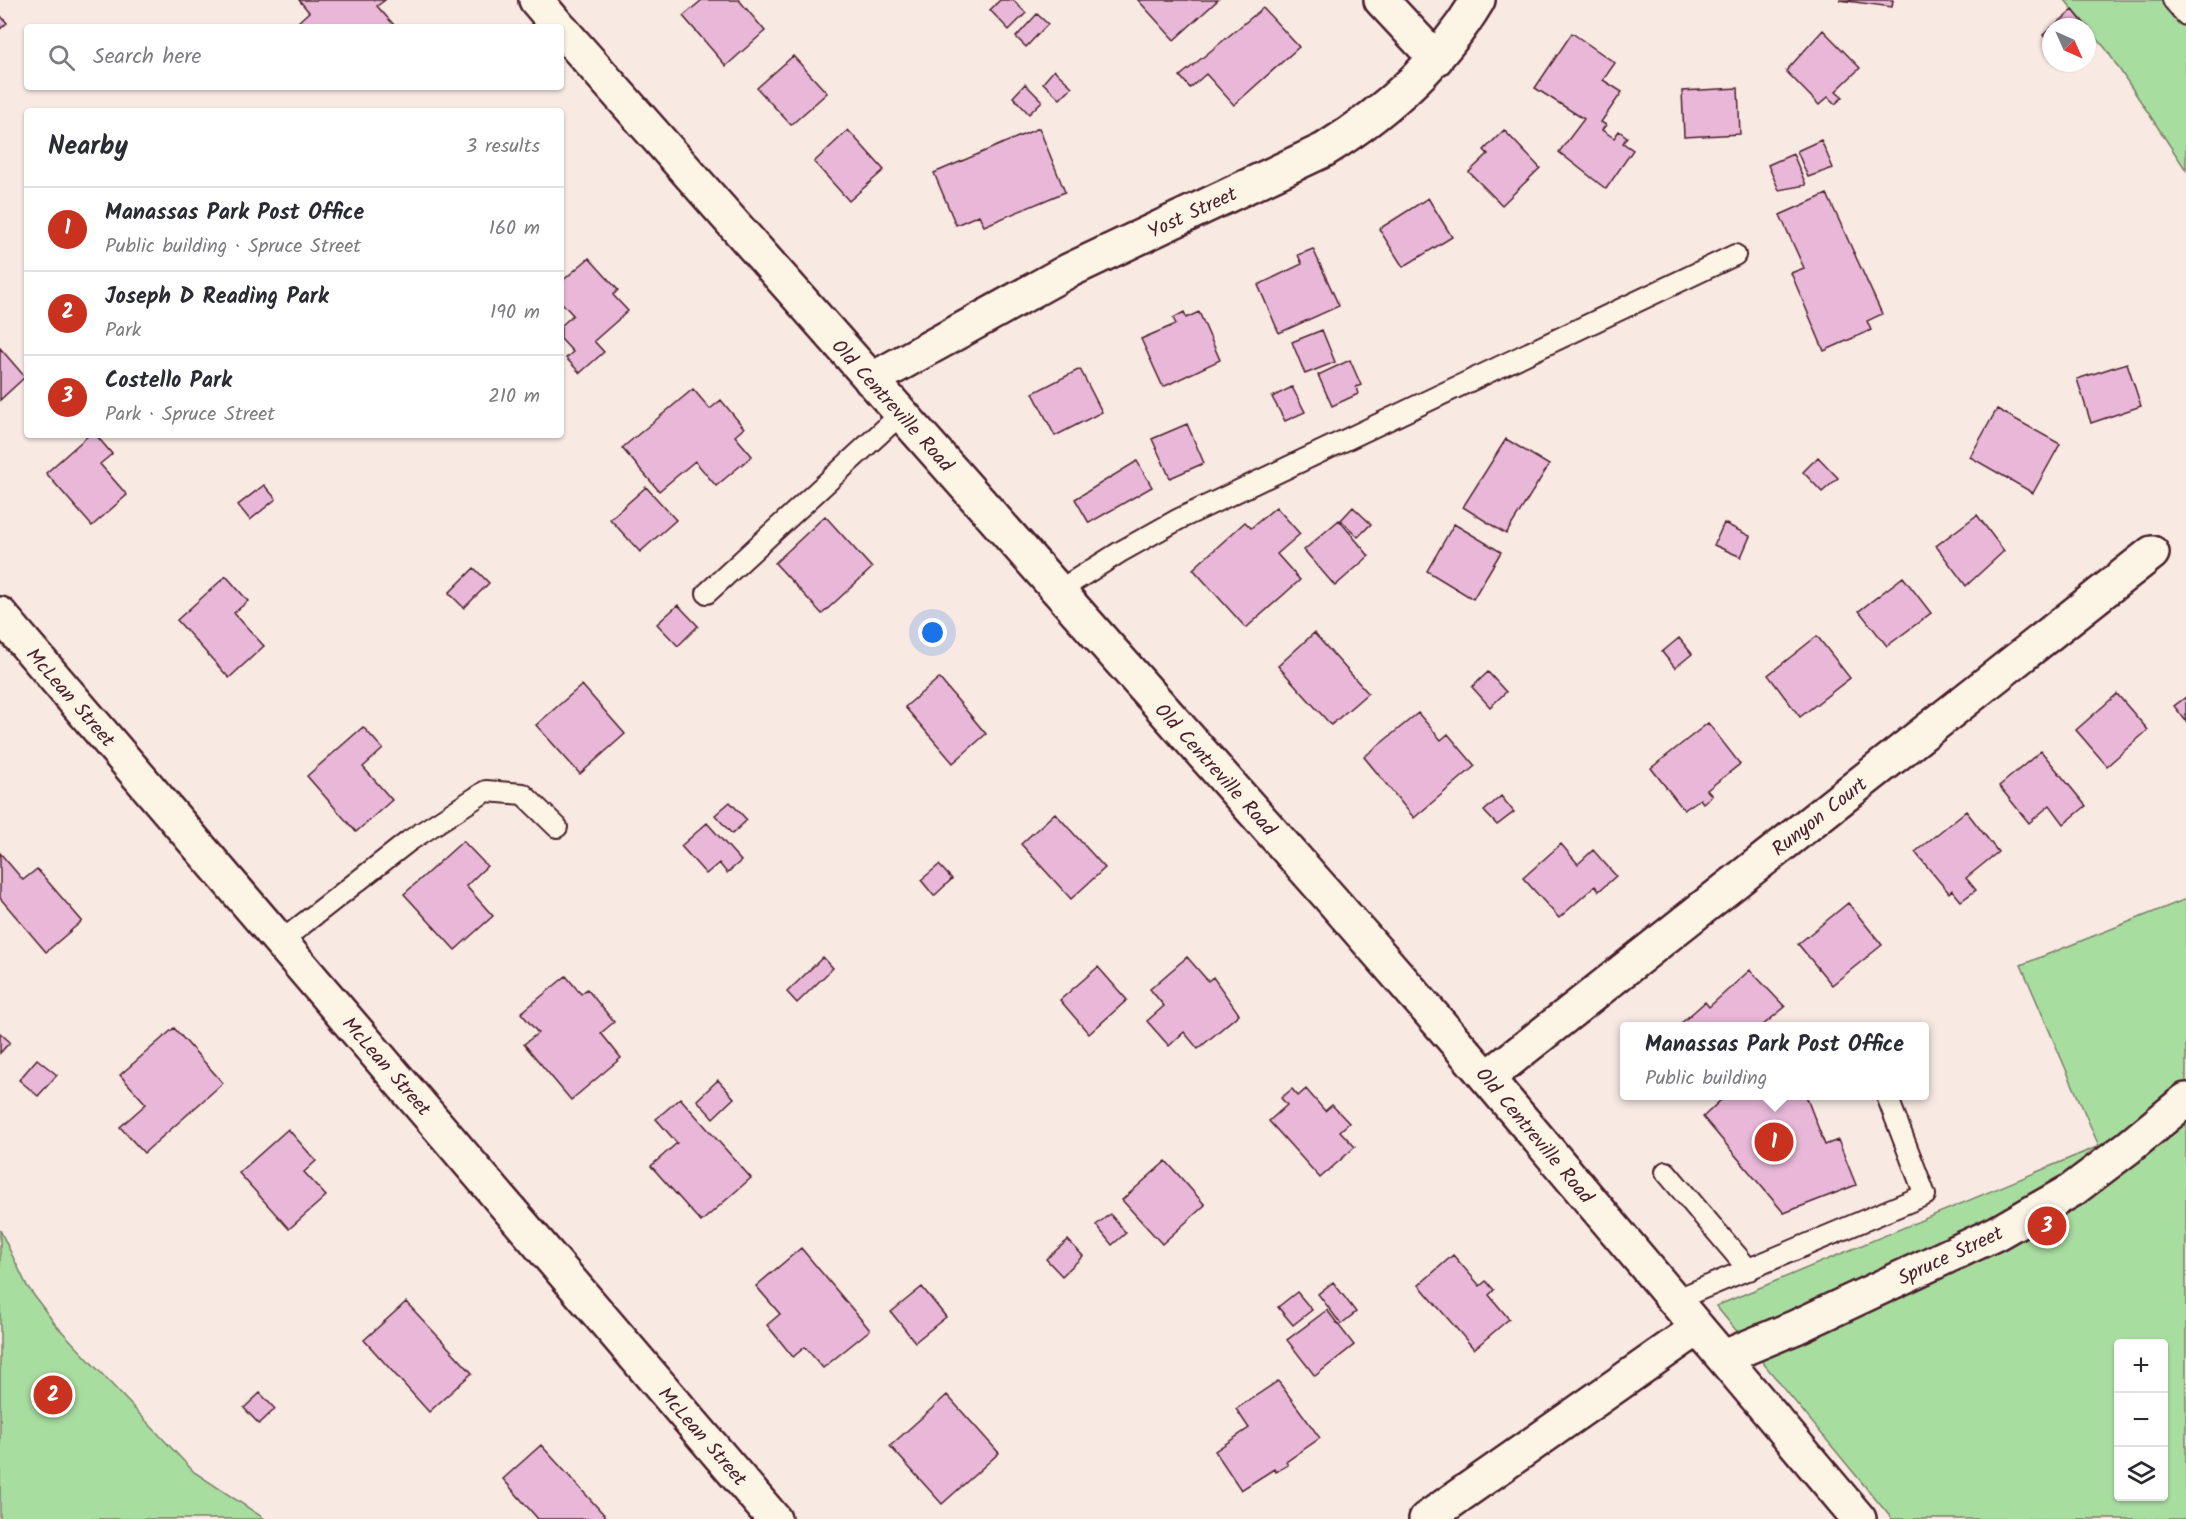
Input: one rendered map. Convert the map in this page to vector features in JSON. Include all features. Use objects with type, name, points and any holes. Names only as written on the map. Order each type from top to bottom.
[{"type":"street","name":"Old Centreville Road","points":[[536,0],[557,24]]},
{"type":"street","points":[[1381,0],[1436,59]]},
{"type":"street","name":"Yost Street","points":[[871,380],[1068,271],[1324,150],[1379,113],[1410,86],[1458,32],[1478,0]]},
{"type":"street","name":"Old Centreville Road","points":[[564,33],[1487,1078],[1858,1519]]},
{"type":"street","name":"Runyon Court","points":[[1487,1078],[2152,553]]},
{"type":"street","name":"McLean Street","points":[[0,614],[774,1519]]},
{"type":"street","name":"Spruce Street","points":[[1724,1357],[1796,1327],[1997,1233],[2072,1190],[2186,1100]]},
{"type":"street","points":[[1426,1519],[1698,1328]]},
{"type":"lane","points":[[2173,0],[2186,15]]},
{"type":"lane","points":[[1058,591],[1120,552],[1179,519],[1735,255]]},
{"type":"lane","points":[[707,592],[901,414]]},
{"type":"lane","points":[[280,942],[409,841],[486,791],[523,794],[557,827]]},
{"type":"lane","points":[[1675,1300],[1925,1195],[1889,1100]]},
{"type":"lane","points":[[1666,1172],[1749,1270]]},
{"type":"green space","points":[[2065,0],[2186,0],[2186,170],[2096,37],[2096,18],[2080,18]]},
{"type":"green space","points":[[2186,899],[2186,1519],[1892,1519],[1716,1306],[2099,1146],[2021,965]]},
{"type":"green space","points":[[0,1230],[27,1286],[55,1324],[194,1472],[265,1519],[0,1519]]},
{"type":"building","points":[[299,0],[385,0],[377,6],[393,24],[298,24],[309,12]]},
{"type":"building","points":[[702,0],[739,0],[765,31],[726,66],[683,16]]},
{"type":"building","points":[[1000,0],[1013,0],[1026,13],[1009,30],[990,10]]},
{"type":"building","points":[[1138,0],[1218,0],[1174,40]]},
{"type":"building","points":[[1839,0],[1893,0],[1892,7]]},
{"type":"building","points":[[1263,8],[1299,47],[1234,105],[1206,74],[1190,88],[1180,76]]},
{"type":"building","points":[[2073,10],[2080,18],[2064,18]]},
{"type":"building","points":[[1037,14],[1048,24],[1026,47],[1016,37]]},
{"type":"building","points":[[0,15],[7,23],[0,29]]},
{"type":"building","points":[[1823,30],[1860,68],[1836,91],[1843,97],[1835,104],[1828,97],[1819,105],[1786,71]]},
{"type":"building","points":[[1572,33],[1615,63],[1603,80],[1622,92],[1601,122],[1606,125],[1602,130],[1614,138],[1619,131],[1627,137],[1623,143],[1633,150],[1606,189],[1559,152],[1584,119],[1535,88]]},
{"type":"building","points":[[793,56],[827,93],[791,125],[757,88]]},
{"type":"building","points":[[1054,70],[1072,87],[1060,99],[1043,83]]},
{"type":"building","points":[[1025,84],[1042,101],[1029,114],[1013,97]]},
{"type":"building","points":[[1738,88],[1740,134],[1684,137],[1682,91]]},
{"type":"building","points":[[1039,128],[1065,192],[984,226],[979,215],[956,225],[934,173]]},
{"type":"building","points":[[848,130],[884,170],[849,201],[814,162]]},
{"type":"building","points":[[1504,130],[1540,168],[1502,205],[1469,172],[1488,154],[1484,150]]},
{"type":"building","points":[[1821,140],[1833,168],[1808,177],[1797,151]]},
{"type":"building","points":[[1793,154],[1806,185],[1779,190],[1768,165]]},
{"type":"building","points":[[1827,194],[1882,314],[1867,321],[1871,330],[1824,351],[1791,273],[1804,268],[1780,215]]},
{"type":"building","points":[[1428,198],[1452,237],[1403,267],[1379,229]]},
{"type":"building","points":[[1313,249],[1339,306],[1279,333],[1258,285],[1302,264],[1298,255]]},
{"type":"building","points":[[589,258],[618,290],[613,295],[628,311],[594,341],[604,352],[580,373],[566,358],[573,352],[564,342],[564,323],[573,315],[564,305],[564,279]]},
{"type":"building","points":[[1184,312],[1186,318],[1199,312],[1220,360],[1163,387],[1141,339],[1176,324],[1173,318]]},
{"type":"building","points":[[1322,330],[1335,362],[1305,374],[1292,342]]},
{"type":"building","points":[[0,348],[24,378],[0,400]]},
{"type":"building","points":[[1350,360],[1361,385],[1356,387],[1358,394],[1332,406],[1318,375]]},
{"type":"building","points":[[2127,363],[2141,406],[2091,423],[2077,379]]},
{"type":"building","points":[[1080,369],[1102,412],[1055,436],[1033,393]]},
{"type":"building","points":[[1292,387],[1305,412],[1285,421],[1272,397]]},
{"type":"building","points":[[693,389],[710,409],[721,400],[744,428],[735,436],[752,456],[716,486],[695,461],[659,491],[622,448]]},
{"type":"building","points":[[1997,409],[2060,444],[2033,493],[1970,457]]},
{"type":"building","points":[[1187,424],[1204,463],[1170,478],[1152,439]]},
{"type":"building","points":[[86,438],[99,438],[112,454],[100,464],[127,495],[92,526],[46,473]]},
{"type":"building","points":[[1506,439],[1549,465],[1506,534],[1463,507]]},
{"type":"building","points":[[1818,457],[1838,478],[1822,492],[1803,472]]},
{"type":"building","points":[[1137,461],[1152,487],[1089,523],[1075,499]]},
{"type":"building","points":[[264,485],[276,499],[250,520],[238,505]]},
{"type":"building","points":[[646,487],[676,520],[640,552],[610,519]]},
{"type":"building","points":[[1276,507],[1300,534],[1277,554],[1300,580],[1246,628],[1193,569],[1245,522],[1251,528]]},
{"type":"building","points":[[1353,507],[1371,524],[1358,537],[1341,520]]},
{"type":"building","points":[[1977,515],[2004,551],[1966,586],[1936,546]]},
{"type":"building","points":[[825,516],[872,568],[822,614],[775,563]]},
{"type":"building","points":[[1339,520],[1369,556],[1335,586],[1304,550]]},
{"type":"building","points":[[1724,523],[1750,536],[1741,557],[1714,545]]},
{"type":"building","points":[[1454,524],[1501,552],[1473,599],[1427,571]]},
{"type":"building","points":[[474,568],[489,583],[464,608],[449,593]]},
{"type":"building","points":[[226,576],[248,601],[234,613],[264,646],[229,678],[177,620]]},
{"type":"building","points":[[1903,577],[1931,613],[1887,646],[1859,611]]},
{"type":"building","points":[[678,605],[698,626],[678,646],[657,624]]},
{"type":"building","points":[[1314,633],[1368,693],[1331,725],[1278,666]]},
{"type":"building","points":[[1817,636],[1850,678],[1800,717],[1768,675]]},
{"type":"building","points":[[1679,638],[1692,654],[1675,668],[1662,652]]},
{"type":"building","points":[[1488,672],[1506,692],[1490,707],[1472,687]]},
{"type":"building","points":[[939,678],[986,734],[953,763],[905,707]]},
{"type":"building","points":[[582,685],[625,734],[580,774],[536,725]]},
{"type":"building","points":[[2117,694],[2148,730],[2107,766],[2076,730]]},
{"type":"building","points":[[2186,697],[2186,721],[2174,706]]},
{"type":"building","points":[[1418,713],[1441,740],[1448,734],[1475,766],[1414,818],[1364,757]]},
{"type":"building","points":[[1708,723],[1740,764],[1707,790],[1712,796],[1703,803],[1700,799],[1684,810],[1651,768]]},
{"type":"building","points":[[363,727],[383,749],[363,767],[392,800],[356,832],[307,776]]},
{"type":"building","points":[[2041,751],[2086,806],[2064,824],[2050,805],[2029,823],[1999,786]]},
{"type":"building","points":[[1501,796],[1514,812],[1497,825],[1484,811]]},
{"type":"building","points":[[730,802],[747,820],[732,834],[715,815]]},
{"type":"building","points":[[1966,811],[1998,852],[1966,878],[1976,890],[1961,901],[1952,890],[1949,893],[1915,852]]},
{"type":"building","points":[[1055,813],[1105,868],[1071,899],[1021,844]]},
{"type":"building","points":[[707,823],[741,861],[727,873],[719,863],[706,874],[681,846]]},
{"type":"building","points":[[463,841],[487,866],[466,886],[493,916],[455,950],[404,894]]},
{"type":"building","points":[[1561,844],[1578,864],[1593,850],[1616,876],[1599,891],[1595,886],[1559,918],[1523,878]]},
{"type":"building","points":[[0,853],[23,880],[37,869],[82,921],[46,952],[0,898]]},
{"type":"building","points":[[939,865],[952,879],[934,896],[921,880]]},
{"type":"building","points":[[1848,903],[1882,945],[1832,985],[1798,944]]},
{"type":"building","points":[[823,957],[833,968],[797,1003],[787,992]]},
{"type":"building","points":[[1187,957],[1208,981],[1213,977],[1239,1014],[1198,1049],[1184,1032],[1169,1046],[1147,1021],[1164,1006],[1150,989]]},
{"type":"building","points":[[1098,967],[1127,1000],[1089,1034],[1060,1000]]},
{"type":"building","points":[[1750,970],[1785,1007],[1767,1022],[1682,1022],[1705,1002],[1709,1007]]},
{"type":"building","points":[[566,976],[581,994],[587,989],[614,1022],[601,1033],[621,1058],[571,1100],[524,1044],[538,1033],[521,1013]]},
{"type":"building","points":[[174,1028],[223,1083],[144,1153],[120,1127],[146,1104],[120,1075]]},
{"type":"building","points":[[0,1033],[10,1042],[0,1053]]},
{"type":"building","points":[[37,1059],[57,1075],[38,1096],[19,1080]]},
{"type":"building","points":[[718,1080],[734,1098],[713,1118],[697,1100]]},
{"type":"building","points":[[1292,1089],[1298,1096],[1306,1089],[1325,1111],[1332,1105],[1349,1123],[1340,1131],[1355,1147],[1320,1178],[1269,1121],[1287,1105],[1281,1098]]},
{"type":"building","points":[[680,1098],[751,1178],[701,1222],[651,1166],[677,1143],[656,1119]]},
{"type":"building","points":[[1721,1100],[1808,1100],[1825,1145],[1838,1140],[1856,1185],[1784,1213],[1703,1117]]},
{"type":"building","points":[[288,1129],[316,1161],[304,1172],[326,1196],[289,1229],[239,1173]]},
{"type":"building","points":[[1166,1161],[1205,1205],[1162,1244],[1122,1200]]},
{"type":"building","points":[[1110,1214],[1126,1233],[1112,1245],[1096,1225]]},
{"type":"building","points":[[1068,1240],[1083,1256],[1062,1276],[1046,1259]]},
{"type":"building","points":[[801,1248],[870,1330],[823,1368],[805,1347],[793,1357],[767,1325],[780,1314],[756,1286]]},
{"type":"building","points":[[1453,1255],[1480,1286],[1486,1281],[1494,1290],[1489,1295],[1509,1319],[1474,1349],[1419,1285]]},
{"type":"building","points":[[1333,1282],[1356,1312],[1341,1324],[1318,1294]]},
{"type":"building","points":[[922,1287],[946,1317],[915,1342],[891,1312]]},
{"type":"building","points":[[1297,1292],[1312,1310],[1293,1325],[1278,1307]]},
{"type":"building","points":[[406,1302],[472,1373],[429,1412],[364,1340]]},
{"type":"building","points":[[1327,1310],[1354,1345],[1315,1376],[1287,1340]]},
{"type":"building","points":[[1278,1381],[1320,1438],[1286,1462],[1288,1465],[1276,1472],[1274,1469],[1241,1490],[1215,1451],[1249,1428],[1236,1409]]},
{"type":"building","points":[[260,1393],[275,1409],[259,1424],[244,1408]]},
{"type":"building","points":[[947,1395],[999,1453],[942,1504],[890,1446]]},
{"type":"building","points":[[541,1445],[608,1519],[538,1519],[503,1479]]},
{"type":"place","name":"Manassas Park Post Office","points":[[1774,1142]]},
{"type":"place","name":"Costello Park","points":[[2047,1226]]},
{"type":"place","name":"Joseph D Reading Park","points":[[53,1395]]}]
